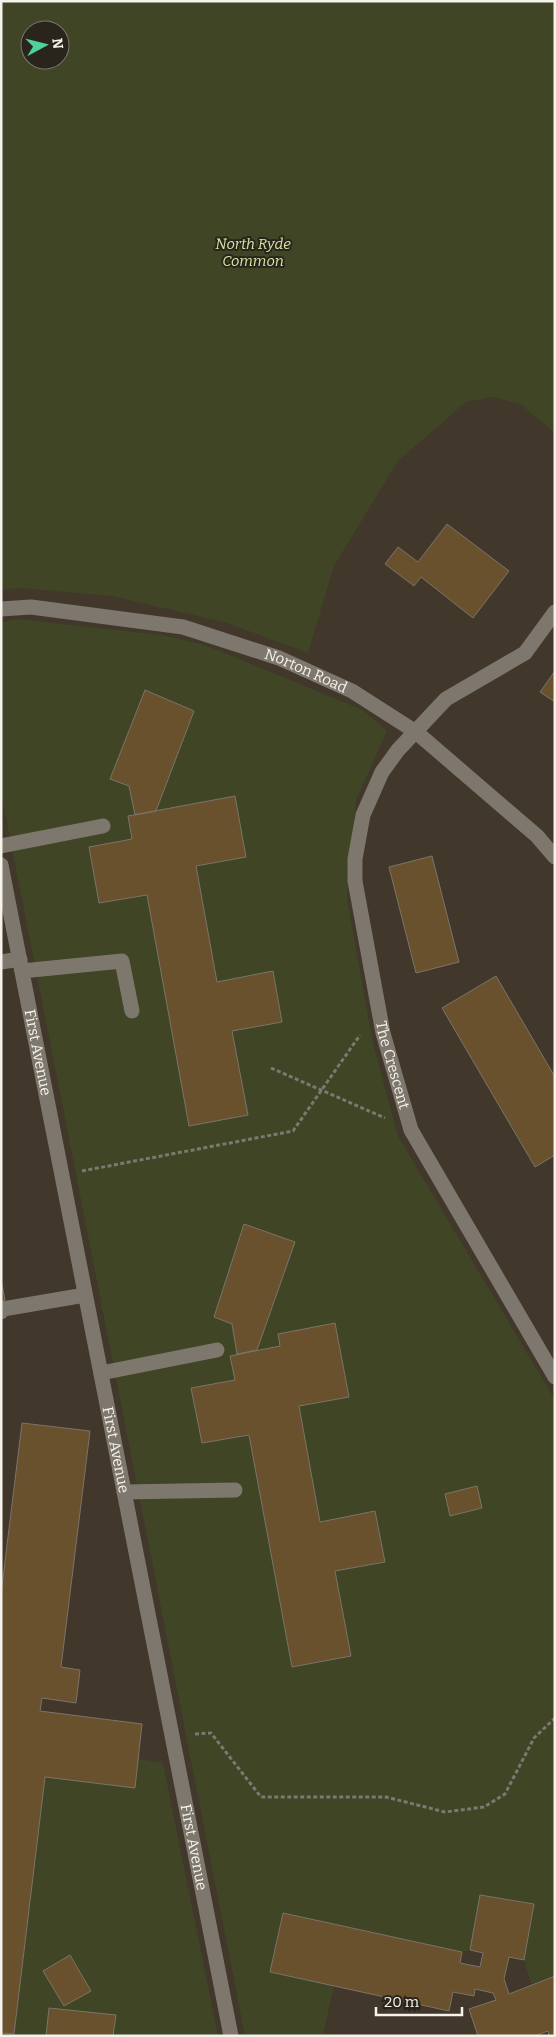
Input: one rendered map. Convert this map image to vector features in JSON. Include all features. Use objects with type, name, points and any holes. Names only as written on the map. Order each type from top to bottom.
[{"type":"lane","name":"Norton Road","points":[[1,609],[31,607],[183,627],[279,658],[352,691],[416,732],[537,836],[555,857]]},
{"type":"lane","name":"The Crescent","points":[[555,612],[525,653],[446,699],[398,750],[382,772],[368,802],[358,837],[355,881],[383,1033],[411,1130],[555,1377]]},
{"type":"lane","points":[[1,846],[103,826]]},
{"type":"lane","name":"First Avenue","points":[[1,865],[230,2036]]},
{"type":"lane","points":[[1,962],[21,965],[122,961],[132,1011]]},
{"type":"lane","points":[[1,1312],[86,1295]]},
{"type":"lane","points":[[101,1373],[218,1350]]},
{"type":"lane","points":[[124,1492],[235,1490]]},
{"type":"path","points":[[62,1175],[293,1131],[379,1008]]},
{"type":"path","points":[[272,1068],[411,1130]]},
{"type":"path","points":[[172,1735],[210,1733],[261,1797],[386,1797],[445,1812],[484,1807],[505,1794],[534,1738],[555,1718]]},
{"type":"shaded area","points":[[1,1],[555,1],[555,2036],[1,2036]]},
{"type":"green space","name":"North Ryde Common","points":[[1,1],[555,1],[555,433],[520,404],[492,397],[466,402],[398,461],[334,566],[308,653],[227,623],[112,596],[20,588],[1,590]]},
{"type":"green space","points":[[18,619],[162,635],[205,645],[363,710],[387,731],[356,800],[347,899],[373,1043],[398,1136],[555,1400],[555,1976],[531,1984],[524,1960],[534,1904],[480,1895],[470,1950],[462,1952],[283,1913],[270,1972],[334,1986],[323,2036],[245,2036],[1,792],[1,622]]},
{"type":"green space","points":[[138,1759],[163,1763],[218,2036],[14,2036],[45,1777],[135,1788]]},
{"type":"building","points":[[447,524],[509,571],[473,618],[421,577],[414,586],[385,564],[398,547],[418,562]]},
{"type":"building","points":[[555,671],[555,702],[540,692]]},
{"type":"building","points":[[145,690],[194,711],[156,811],[135,815],[129,786],[110,779]]},
{"type":"building","points":[[235,796],[246,857],[196,866],[217,982],[273,971],[282,1022],[232,1031],[248,1115],[189,1126],[147,895],[99,903],[89,847],[132,839],[128,816]]},
{"type":"building","points":[[432,856],[459,962],[416,973],[389,867]]},
{"type":"building","points":[[496,976],[555,1077],[555,1155],[535,1167],[442,1008]]},
{"type":"building","points":[[244,1224],[295,1242],[257,1350],[237,1354],[232,1324],[214,1317]]},
{"type":"building","points":[[1,1280],[5,1300],[1,1301]]},
{"type":"building","points":[[335,1323],[349,1397],[299,1406],[320,1522],[375,1511],[385,1562],[335,1571],[351,1656],[292,1667],[249,1435],[202,1443],[191,1388],[235,1380],[230,1356],[280,1346],[278,1334]]},
{"type":"building","points":[[22,1423],[90,1431],[61,1667],[80,1670],[76,1703],[42,1698],[40,1711],[142,1724],[135,1788],[45,1777],[14,2034],[1,2033],[1,1594]]},
{"type":"building","points":[[477,1486],[482,1508],[450,1516],[445,1494]]},
{"type":"building","points":[[480,1895],[534,1904],[524,1960],[509,1957],[504,1979],[509,1994],[555,1976],[555,2036],[549,2036],[548,2031],[534,2036],[478,2036],[469,2009],[496,2000],[493,1993],[475,1989],[474,1996],[453,1992],[449,2011],[270,1972],[283,1913],[462,1952],[460,1963],[480,1967],[483,1953],[470,1950]]},
{"type":"building","points":[[70,1955],[91,1991],[64,2006],[43,1971]]},
{"type":"building","points":[[49,2008],[116,2015],[113,2036],[46,2036]]}]
